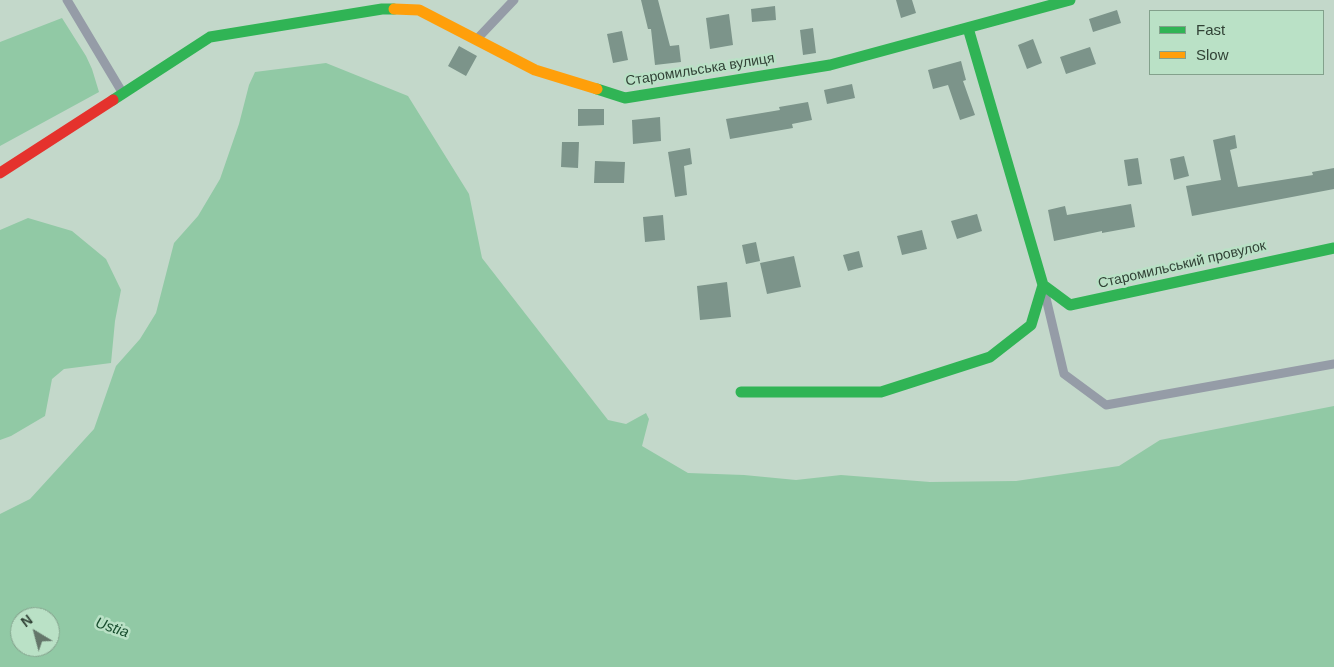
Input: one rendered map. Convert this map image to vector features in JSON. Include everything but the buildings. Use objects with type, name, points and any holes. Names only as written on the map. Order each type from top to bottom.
[{"type":"street","name":"Старомильська вулиця","points":[[0,172],[210,37],[382,9],[419,10],[535,70],[625,98],[830,65],[1070,0]]},
{"type":"street","points":[[741,392],[881,392],[990,356],[1031,325],[1043,286],[968,28]]},
{"type":"street","name":"Старомильський провулок","points":[[1043,286],[1070,305],[1334,248]]},
{"type":"lane","points":[[67,0],[123,93]]},
{"type":"lane","points":[[477,39],[514,0]]},
{"type":"lane","points":[[1043,286],[1064,374],[1106,406],[1334,364]]},
{"type":"water","points":[[62,18],[86,56],[99,92],[0,146],[0,42]]},
{"type":"water","name":"Ustia","points":[[326,63],[408,96],[469,194],[482,258],[608,420],[626,424],[646,413],[649,419],[642,446],[688,473],[744,475],[796,480],[841,475],[930,482],[1016,481],[1119,466],[1160,440],[1334,406],[1334,667],[0,667],[0,514],[30,499],[94,429],[116,366],[140,339],[156,313],[174,243],[198,216],[220,179],[239,124],[249,85],[255,72]]},
{"type":"water","points":[[28,218],[72,231],[106,259],[121,290],[115,321],[111,363],[64,369],[52,379],[45,416],[11,436],[0,440],[0,230]]},
{"type":"traffic: fast","points":[[597,89],[625,98],[830,65],[1070,0]]},
{"type":"traffic: fast","points":[[113,100],[210,37],[382,9],[394,9]]},
{"type":"traffic: fast","points":[[968,28],[1043,285],[1070,305],[1334,248]]},
{"type":"traffic: fast","points":[[741,392],[881,392],[990,357],[1031,325],[1043,285]]},
{"type":"traffic: slow","points":[[394,9],[419,10],[535,70],[597,89]]},
{"type":"traffic: jam","points":[[0,173],[113,100]]}]
